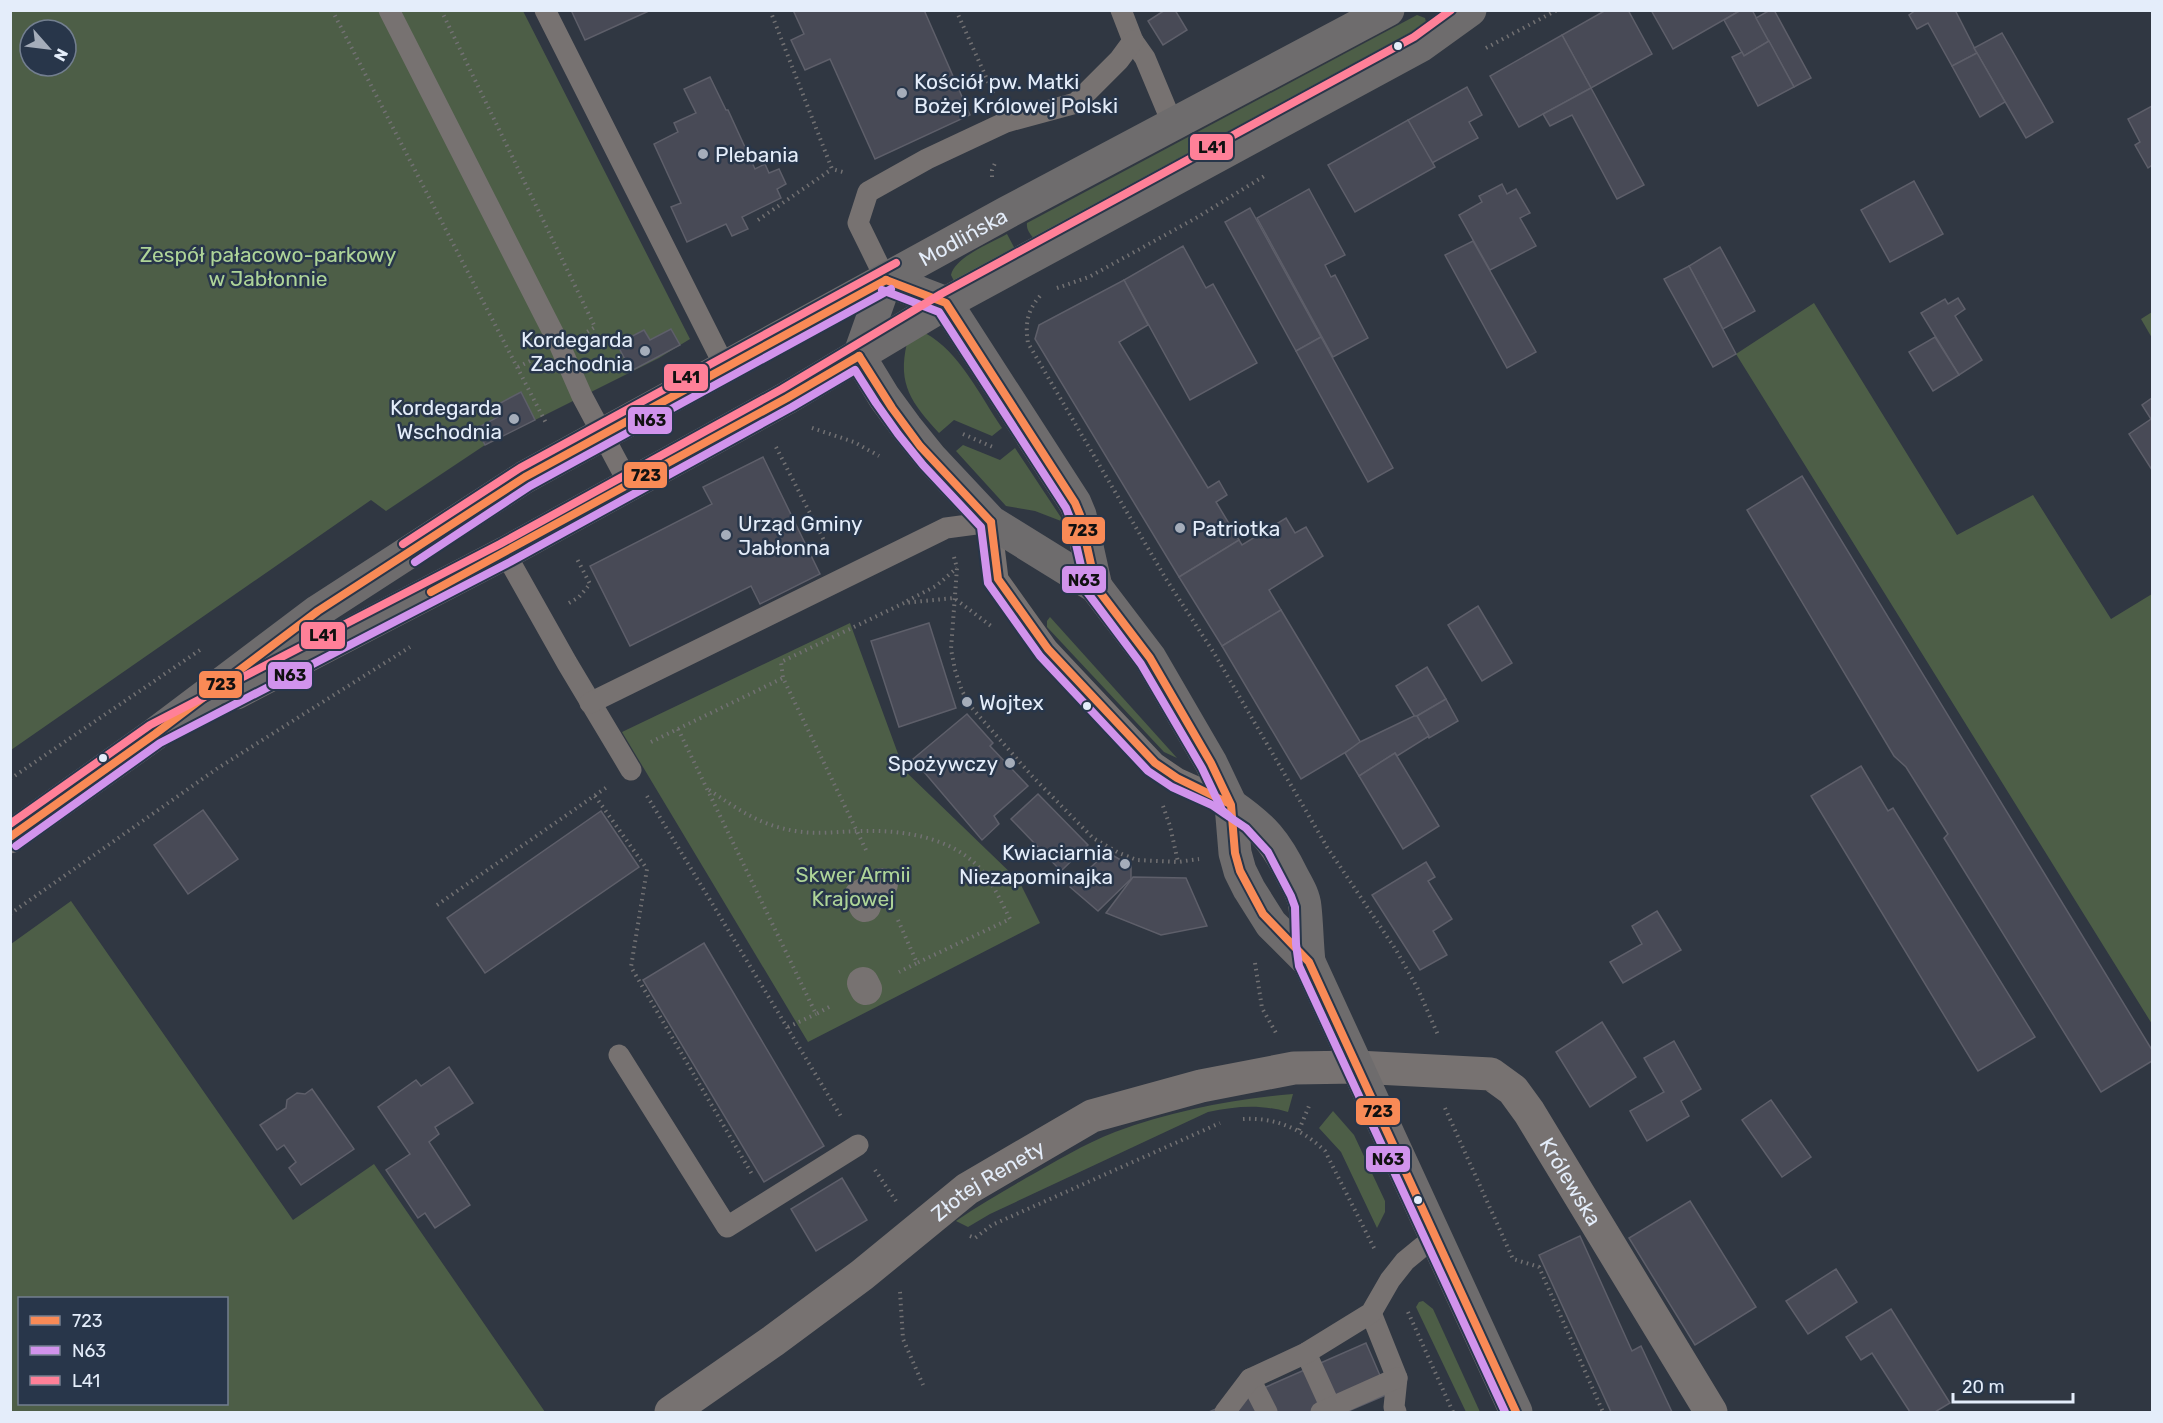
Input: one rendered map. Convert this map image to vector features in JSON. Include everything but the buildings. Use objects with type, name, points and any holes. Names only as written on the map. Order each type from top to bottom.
[{"type":"main road","name":"Modlińska","points":[[10,837],[155,734],[318,610],[525,477],[1006,213],[1388,10]]},
{"type":"main road","name":"Modlińska","points":[[155,734],[505,553],[787,398],[946,303],[1369,75],[1420,46],[1470,10]]},
{"type":"main road","points":[[1096,587],[1080,515],[1075,503],[946,303],[886,280],[859,356],[884,397],[931,458],[991,522],[1096,587],[1150,658],[1210,763],[1231,805],[1235,853],[1240,871],[1267,919],[1309,962],[1516,1413]]},
{"type":"main road","points":[[1231,805],[1252,820],[1277,846],[1290,870],[1305,905],[1309,962]]},
{"type":"street","name":"Złotej Renety","points":[[686,1407],[895,1248],[967,1190],[1092,1116],[1201,1086],[1294,1068],[1358,1067]]},
{"type":"street","name":"Królewska","points":[[1358,1067],[1491,1074],[1513,1090],[1529,1112],[1711,1413]]},
{"type":"lane","points":[[389,10],[629,484]]},
{"type":"lane","points":[[545,10],[725,368]]},
{"type":"lane","points":[[1121,10],[1133,41],[1145,58],[1173,125]]},
{"type":"lane","points":[[886,280],[858,223],[868,192],[927,159],[1006,122],[1076,103],[1119,60],[1133,41]]},
{"type":"lane","points":[[590,703],[946,528],[991,522],[998,579],[1048,649],[1155,763],[1177,778],[1231,805]]},
{"type":"lane","points":[[505,553],[590,703],[631,770]]},
{"type":"lane","points":[[619,1055],[727,1227],[858,1145]]},
{"type":"lane","points":[[1225,1413],[1250,1379],[1306,1353],[1371,1313],[1390,1280],[1405,1261],[1422,1247],[1437,1240]]},
{"type":"lane","points":[[1371,1313],[1397,1378],[1394,1407],[1396,1413]]},
{"type":"lane","points":[[1306,1353],[1326,1410],[1397,1378]]},
{"type":"lane","points":[[1250,1379],[1267,1413]]},
{"type":"path","points":[[332,10],[513,357],[548,430]]},
{"type":"path","points":[[441,10],[596,327]]},
{"type":"path","points":[[770,10],[832,169]]},
{"type":"path","points":[[956,10],[1006,122]]},
{"type":"path","points":[[1482,49],[1557,10]]},
{"type":"path","points":[[832,169],[861,178],[874,188]]},
{"type":"path","points":[[758,220],[832,169]]},
{"type":"path","points":[[1052,290],[1089,277],[1196,218],[1266,175]]},
{"type":"path","points":[[1041,295],[1030,307],[1025,326],[1028,343],[1166,579],[1214,653],[1328,848],[1396,950],[1417,987],[1441,1041]]},
{"type":"path","points":[[931,458],[958,432],[996,448],[1062,401]]},
{"type":"path","points":[[804,427],[821,430],[854,442],[888,462]]},
{"type":"path","points":[[771,438],[844,578]]},
{"type":"path","points":[[946,528],[957,568],[951,649],[962,691],[972,708],[1032,776],[1094,838],[1119,853],[1137,860],[1156,862],[1206,860]]},
{"type":"path","points":[[542,618],[579,597],[590,584],[571,549]]},
{"type":"path","points":[[788,1027],[816,1014],[864,986],[917,963],[873,895],[783,678],[781,662],[936,586],[957,568]]},
{"type":"path","points":[[904,603],[954,598]]},
{"type":"path","points":[[10,914],[218,768],[419,642]]},
{"type":"path","points":[[10,779],[205,646]]},
{"type":"path","points":[[647,745],[783,678]]},
{"type":"path","points":[[678,729],[816,1014]]},
{"type":"path","points":[[437,905],[631,770],[858,1145],[900,1208],[895,1248],[903,1339],[923,1385]]},
{"type":"path","points":[[595,796],[647,869],[631,967],[768,1201]]},
{"type":"path","points":[[1234,1120],[1263,1119],[1299,1130],[1311,1100],[1262,1008],[1258,969],[1254,959]]},
{"type":"path","points":[[975,1238],[992,1225],[1204,1129],[1225,1122]]},
{"type":"green space","name":"Zespół pałacowo-parkowy w Jabłonnie","points":[[11,11],[523,11],[690,339],[659,358],[485,445],[386,511],[371,500],[11,750]]},
{"type":"green space","points":[[1417,15],[1425,18],[1424,26],[1036,240],[1029,233],[1027,223]]},
{"type":"green space","points":[[1007,234],[1016,251],[954,281],[951,275],[959,262],[974,251]]},
{"type":"green space","points":[[1814,303],[1957,535],[2033,495],[2111,619],[2152,594],[2152,1024],[1736,354]]},
{"type":"green space","points":[[2152,312],[2152,338],[2141,319]]},
{"type":"green space","points":[[925,333],[949,351],[977,389],[1002,428],[992,436],[954,420],[939,433],[914,402],[906,382],[904,358],[907,343]]},
{"type":"green space","points":[[963,445],[1000,460],[1015,448],[1062,519],[1061,521],[1035,511],[1006,506],[956,451]]},
{"type":"green space","points":[[1050,617],[1177,758],[1164,752],[1047,627]]},
{"type":"green space","name":"Skwer Armii Krajowej","points":[[850,623],[904,770],[1019,881],[1040,923],[808,1042],[622,732]]},
{"type":"green space","points":[[71,901],[293,1220],[374,1164],[545,1412],[11,1412],[11,944]]},
{"type":"green space","points":[[1293,1094],[1288,1112],[1248,1107],[1208,1112],[990,1214],[968,1227],[956,1221],[1059,1160],[1115,1132],[1203,1107]]},
{"type":"green space","points":[[1333,1111],[1354,1135],[1385,1201],[1385,1212],[1377,1228],[1341,1152],[1319,1128]]},
{"type":"green space","points":[[1423,1301],[1433,1309],[1480,1412],[1466,1412],[1416,1307],[1419,1302]]},
{"type":"transit line","name":"L41","points":[[10,824],[150,725],[500,544],[782,389],[941,294],[1414,37],[1451,10]]},
{"type":"transit line","name":"L41","points":[[403,544],[520,468],[896,263]]},
{"type":"transit line","name":"723","points":[[886,280],[946,303],[1075,503],[1080,515],[1096,587],[1150,658],[1211,763],[1231,805],[1235,853],[1240,871],[1263,914],[1309,962],[1516,1412]]},
{"type":"transit line","name":"723","points":[[10,837],[155,734],[318,611],[525,477],[886,280]]},
{"type":"transit line","name":"N63","points":[[415,562],[530,486],[891,289]]},
{"type":"transit line","name":"N63","points":[[882,290],[939,312],[1066,508],[1087,592],[1141,664],[1202,768],[1222,810],[1229,816]]},
{"type":"transit line","name":"723","points":[[859,356],[892,408],[920,446],[991,522]]},
{"type":"transit line","name":"723","points":[[431,592],[787,398],[859,356]]},
{"type":"transit line","name":"N63","points":[[16,846],[160,743],[510,562],[855,370],[898,434],[923,465],[981,527],[988,583],[1040,656],[1148,771],[1172,787],[1212,805],[1246,828],[1268,852],[1295,907],[1299,966],[1505,1412]]},
{"type":"transit line","name":"723","points":[[991,522],[998,579],[1048,649],[1155,763],[1177,778],[1228,803]]},
{"type":"place","name":"Kościół pw. Matki Bożej Królowej Polski","points":[[902,93]]},
{"type":"place","name":"Plebania","points":[[703,154]]},
{"type":"place","name":"Kordegarda Zachodnia","points":[[645,351]]},
{"type":"place","name":"Kordegarda Wschodnia","points":[[514,419]]},
{"type":"place","name":"Patriotka","points":[[1180,528]]},
{"type":"place","name":"Urząd Gminy Jabłonna","points":[[726,535]]},
{"type":"place","name":"Wojtex","points":[[967,702]]},
{"type":"place","name":"Spożywczy","points":[[1010,763]]},
{"type":"place","name":"Kwiaciarnia Niezapominajka","points":[[1125,864]]}]
